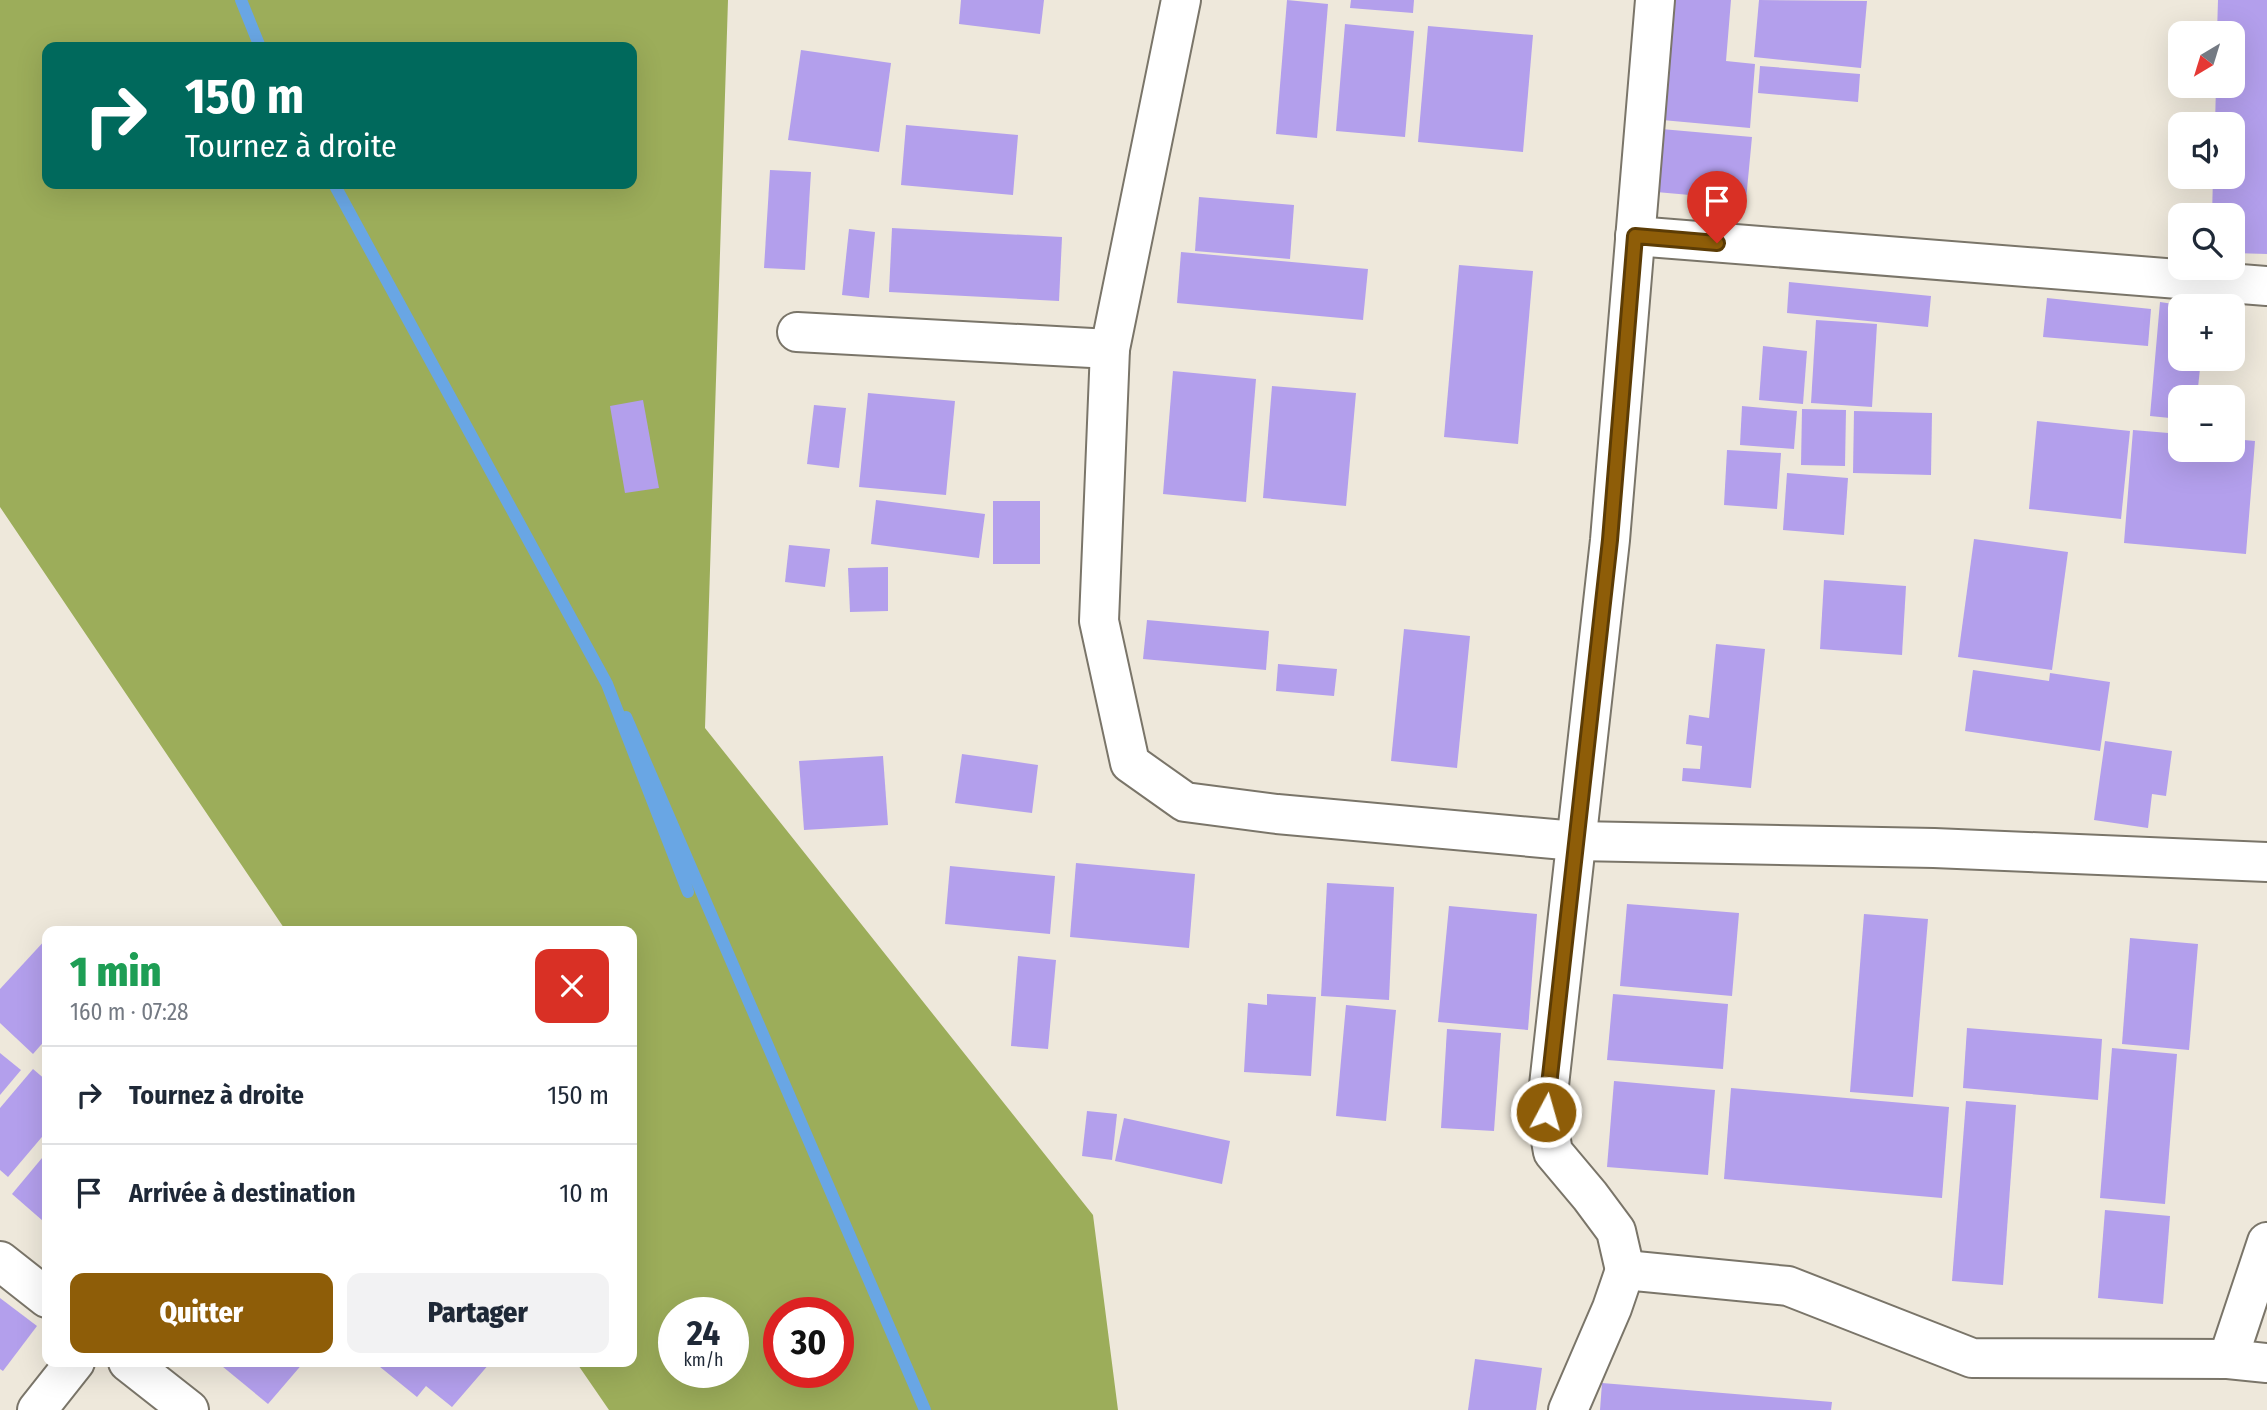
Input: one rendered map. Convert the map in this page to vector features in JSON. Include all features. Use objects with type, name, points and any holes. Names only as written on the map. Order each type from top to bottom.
[{"type":"street","points":[[1181,0],[1110,349],[1099,621],[1130,763],[1185,802],[1277,814],[1576,841],[1934,848],[2267,862]]},
{"type":"street","points":[[1568,1410],[1612,1308],[1625,1269],[1616,1231],[1553,1152],[1546,1112],[1610,540],[1655,0]]},
{"type":"street","points":[[1635,236],[2267,286]]},
{"type":"street","points":[[797,332],[1110,349]]},
{"type":"street","points":[[2228,1359],[2267,1242]]},
{"type":"street","points":[[0,1261],[42,1294]]},
{"type":"street","points":[[1625,1269],[1788,1286],[1972,1358],[2228,1359],[2267,1363]]},
{"type":"street","points":[[37,1410],[71,1367]]},
{"type":"street","points":[[134,1367],[189,1410]]},
{"type":"green space","points":[[0,0],[728,0],[705,728],[1093,1215],[1118,1410],[609,1410],[579,1367],[637,1367],[637,926],[283,926],[0,507]]},
{"type":"building","points":[[961,0],[1044,0],[1040,34],[959,24]]},
{"type":"building","points":[[1287,0],[1328,4],[1317,138],[1276,134]]},
{"type":"building","points":[[1351,0],[1414,0],[1413,13],[1350,8]]},
{"type":"building","points":[[1667,0],[1731,0],[1726,61],[1755,64],[1750,128],[1651,119]]},
{"type":"building","points":[[1759,0],[1867,1],[1861,68],[1754,57]]},
{"type":"building","points":[[2218,0],[2267,0],[2267,254],[2245,253],[2245,203],[2212,203],[2213,189],[2245,189],[2245,112],[2215,112],[2216,98],[2245,98],[2245,21],[2217,21]]},
{"type":"building","points":[[1345,24],[1414,31],[1405,137],[1336,131]]},
{"type":"building","points":[[1428,26],[1533,35],[1523,152],[1418,142]]},
{"type":"building","points":[[801,50],[891,63],[879,152],[788,140]]},
{"type":"building","points":[[1760,66],[1860,74],[1858,102],[1758,93]]},
{"type":"building","points":[[906,125],[1018,135],[1013,195],[901,185]]},
{"type":"building","points":[[1650,128],[1752,137],[1746,200],[1645,191]]},
{"type":"building","points":[[770,170],[811,172],[805,270],[764,268]]},
{"type":"building","points":[[1199,197],[1294,205],[1290,259],[1195,251]]},
{"type":"building","points":[[892,228],[1062,237],[1059,301],[889,292]]},
{"type":"building","points":[[849,229],[875,232],[869,298],[842,295]]},
{"type":"building","points":[[1181,252],[1368,269],[1363,320],[1177,303]]},
{"type":"building","points":[[1459,265],[1533,271],[1518,444],[1444,437]]},
{"type":"building","points":[[1789,282],[1931,296],[1928,327],[1787,313]]},
{"type":"building","points":[[2047,298],[2151,309],[2148,346],[2043,337]]},
{"type":"building","points":[[2160,302],[2168,303],[2168,371],[2200,371],[2198,385],[2168,385],[2168,418],[2150,416]]},
{"type":"building","points":[[1816,320],[1877,324],[1872,407],[1811,403]]},
{"type":"building","points":[[1763,346],[1807,351],[1803,404],[1759,400]]},
{"type":"building","points":[[1173,371],[1256,379],[1246,502],[1163,494]]},
{"type":"building","points":[[1272,386],[1356,393],[1346,506],[1263,498]]},
{"type":"building","points":[[868,393],[955,401],[946,495],[859,487]]},
{"type":"building","points":[[643,400],[659,488],[625,493],[610,406]]},
{"type":"building","points":[[814,405],[846,408],[839,468],[807,464]]},
{"type":"building","points":[[1742,406],[1797,411],[1794,449],[1740,445]]},
{"type":"building","points":[[1802,409],[1846,410],[1845,466],[1801,465]]},
{"type":"building","points":[[1854,411],[1932,413],[1931,475],[1853,473]]},
{"type":"building","points":[[2037,421],[2130,431],[2121,519],[2029,509]]},
{"type":"building","points":[[2133,430],[2168,433],[2168,462],[2245,462],[2245,440],[2255,441],[2246,554],[2124,543]]},
{"type":"building","points":[[1727,450],[1781,453],[1777,509],[1724,505]]},
{"type":"building","points":[[1787,473],[1848,478],[1844,535],[1783,530]]},
{"type":"building","points":[[876,500],[985,514],[979,558],[871,544]]},
{"type":"building","points":[[993,501],[1040,501],[1040,564],[993,564]]},
{"type":"building","points":[[1974,539],[2068,552],[2052,670],[1958,657]]},
{"type":"building","points":[[789,545],[830,549],[825,587],[785,582]]},
{"type":"building","points":[[888,567],[888,611],[850,612],[848,568]]},
{"type":"building","points":[[1824,580],[1906,586],[1902,655],[1820,649]]},
{"type":"building","points":[[1147,620],[1269,631],[1266,670],[1143,659]]},
{"type":"building","points":[[1404,629],[1470,636],[1457,768],[1391,761]]},
{"type":"building","points":[[1716,644],[1765,649],[1751,788],[1682,781],[1683,768],[1700,769],[1702,746],[1686,744],[1689,715],[1709,718]]},
{"type":"building","points":[[1278,664],[1337,669],[1334,696],[1276,691]]},
{"type":"building","points":[[1973,670],[2049,681],[2050,673],[2110,682],[2100,751],[1965,731]]},
{"type":"building","points":[[2105,741],[2172,751],[2166,796],[2152,794],[2148,828],[2094,820]]},
{"type":"building","points":[[962,754],[1038,765],[1032,813],[955,803]]},
{"type":"building","points":[[883,756],[888,825],[804,830],[799,761]]},
{"type":"building","points":[[1076,863],[1195,874],[1189,948],[1070,937]]},
{"type":"building","points":[[950,866],[1055,876],[1050,934],[945,924]]},
{"type":"building","points":[[1327,883],[1394,887],[1389,1000],[1321,996]]},
{"type":"building","points":[[1627,904],[1739,913],[1732,996],[1620,986]]},
{"type":"building","points":[[1449,906],[1537,914],[1528,1030],[1438,1022]]},
{"type":"building","points":[[1864,914],[1928,919],[1913,1097],[1850,1092]]},
{"type":"building","points":[[2130,938],[2198,944],[2189,1050],[2122,1044]]},
{"type":"building","points":[[42,943],[42,1044],[33,1054],[0,1023],[0,989]]},
{"type":"building","points":[[1018,956],[1056,960],[1048,1049],[1011,1046]]},
{"type":"building","points":[[1267,994],[1316,997],[1311,1076],[1244,1072],[1248,1003],[1267,1005]]},
{"type":"building","points":[[1613,994],[1728,1004],[1723,1069],[1607,1060]]},
{"type":"building","points":[[1346,1005],[1396,1010],[1386,1121],[1336,1116]]},
{"type":"building","points":[[1967,1028],[2102,1039],[2098,1100],[1963,1088]]},
{"type":"building","points":[[1447,1029],[1501,1033],[1494,1131],[1441,1128]]},
{"type":"building","points":[[2112,1048],[2177,1054],[2165,1204],[2100,1198]]},
{"type":"building","points":[[0,1053],[21,1070],[0,1095]]},
{"type":"building","points":[[33,1069],[42,1077],[42,1137],[8,1177],[0,1170],[0,1108]]},
{"type":"building","points":[[1614,1081],[1715,1090],[1708,1175],[1607,1167]]},
{"type":"building","points":[[1731,1088],[1949,1107],[1942,1198],[1724,1179]]},
{"type":"building","points":[[1966,1101],[2016,1105],[2003,1285],[1952,1281]]},
{"type":"building","points":[[1087,1111],[1117,1114],[1112,1160],[1082,1156]]},
{"type":"building","points":[[1124,1118],[1230,1141],[1222,1184],[1115,1161]]},
{"type":"building","points":[[42,1158],[42,1220],[12,1194]]},
{"type":"building","points":[[2105,1210],[2170,1216],[2163,1304],[2098,1298]]},
{"type":"building","points":[[0,1298],[37,1326],[3,1371],[0,1369]]},
{"type":"building","points":[[1475,1359],[1542,1368],[1536,1410],[1468,1410]]},
{"type":"building","points":[[223,1367],[300,1367],[268,1404]]},
{"type":"building","points":[[380,1367],[487,1367],[452,1407],[426,1386],[417,1397]]},
{"type":"building","points":[[1602,1383],[1832,1402],[1831,1410],[1600,1410]]},
{"type":"waterway","points":[[241,0],[258,42]]},
{"type":"waterway","points":[[337,189],[607,684],[688,892],[626,717],[925,1410]]},
{"type":"route","points":[[1546,1112],[1610,540],[1635,236],[1717,243]]}]
